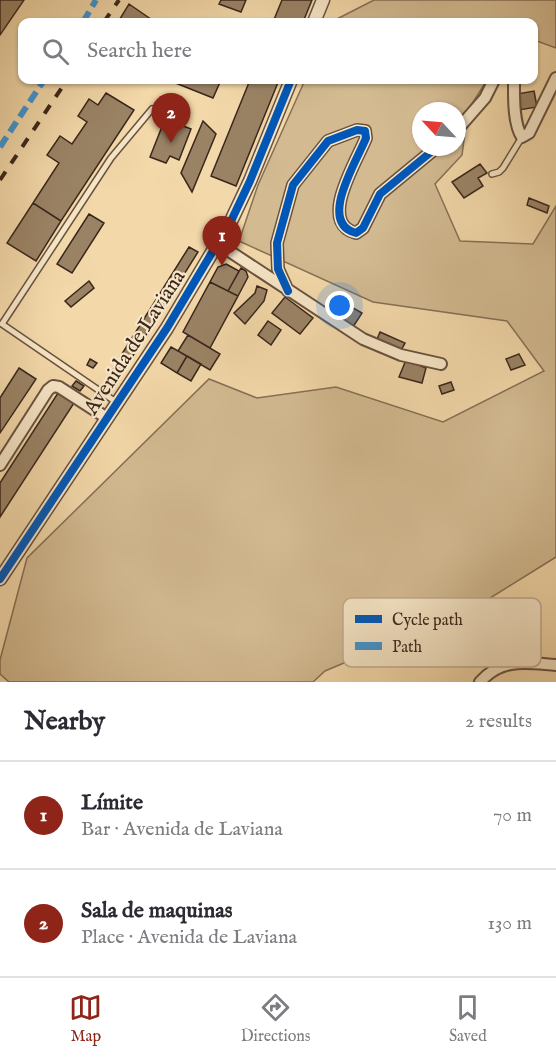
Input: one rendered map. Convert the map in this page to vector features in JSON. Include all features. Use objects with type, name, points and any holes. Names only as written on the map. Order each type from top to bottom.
[{"type":"street","points":[[316,18],[323,0]]},
{"type":"street","points":[[514,84],[519,132],[522,137],[529,133],[556,78]]},
{"type":"street","name":"Avenida de Laviana","points":[[0,579],[167,328],[232,219],[289,84]]},
{"type":"street","points":[[466,120],[485,98],[492,84]]},
{"type":"street","points":[[288,291],[278,269],[277,243],[293,185],[328,141],[357,130],[365,132],[366,138],[339,202],[338,212],[341,223],[349,231],[356,233],[363,228],[380,194],[426,156]]},
{"type":"street","points":[[217,243],[363,339],[401,355],[441,364]]},
{"type":"street","points":[[0,465],[48,390],[53,386],[59,387],[107,418]]},
{"type":"street","points":[[541,664],[556,664]]},
{"type":"street","points":[[480,682],[501,667]]},
{"type":"lane","points":[[117,402],[2,324],[111,159],[152,109]]},
{"type":"lane","points":[[492,174],[503,168],[522,137]]},
{"type":"shaded area","points":[[374,0],[556,0],[556,48],[538,41],[538,18],[339,18]]},
{"type":"shaded area","points":[[303,84],[484,84],[468,110],[466,125],[466,102],[412,102],[412,156],[461,156],[435,184],[460,241],[533,244],[556,206],[556,557],[490,598],[343,598],[343,663],[325,671],[313,682],[9,682],[0,674],[0,660],[27,558],[209,379],[257,398],[336,387],[443,422],[544,371],[507,321],[373,302],[239,241],[258,185]]},
{"type":"building","points":[[0,0],[24,0],[0,35]]},
{"type":"building","points":[[221,0],[246,0],[241,12],[219,4]]},
{"type":"building","points":[[282,0],[312,0],[305,18],[275,18]]},
{"type":"building","points":[[129,4],[149,18],[120,18]]},
{"type":"building","points":[[178,84],[219,84],[213,98]]},
{"type":"building","points":[[248,84],[277,84],[236,186],[211,176]]},
{"type":"building","points":[[534,91],[537,107],[519,110],[517,94]]},
{"type":"building","points":[[106,93],[134,110],[61,221],[33,203],[59,163],[47,155],[60,136],[72,144],[87,122],[78,116],[89,99],[98,105]]},
{"type":"building","points":[[165,119],[191,129],[179,160],[170,156],[166,163],[150,157]]},
{"type":"building","points":[[203,121],[216,134],[192,192],[181,173]]},
{"type":"building","points":[[480,164],[487,173],[478,178],[483,186],[464,198],[452,182]]},
{"type":"building","points":[[529,198],[549,206],[547,213],[527,205]]},
{"type":"building","points":[[33,203],[61,221],[36,261],[7,243]]},
{"type":"building","points":[[89,214],[104,223],[72,273],[57,264]]},
{"type":"building","points":[[189,247],[198,252],[129,362],[120,357]]},
{"type":"building","points":[[226,264],[239,271],[228,291],[210,282],[218,267]]},
{"type":"building","points":[[241,268],[246,271],[248,277],[238,296],[228,291]]},
{"type":"building","points":[[89,281],[94,288],[71,307],[65,301]]},
{"type":"building","points":[[210,282],[238,296],[210,348],[183,332]]},
{"type":"building","points":[[257,286],[267,290],[264,301],[245,324],[234,313],[255,293]]},
{"type":"building","points":[[285,297],[313,318],[300,334],[272,313]]},
{"type":"building","points":[[334,297],[362,313],[353,327],[325,310]]},
{"type":"building","points":[[268,321],[281,330],[271,345],[258,335]]},
{"type":"building","points":[[380,332],[405,343],[399,354],[375,344]]},
{"type":"building","points":[[188,335],[220,354],[210,370],[178,351]]},
{"type":"building","points":[[171,347],[187,356],[177,373],[161,363]]},
{"type":"building","points":[[519,354],[525,365],[511,370],[506,359]]},
{"type":"building","points":[[187,356],[201,364],[191,381],[177,373]]},
{"type":"building","points":[[90,359],[97,363],[93,368],[87,365]]},
{"type":"building","points":[[119,360],[127,365],[116,383],[108,378]]},
{"type":"building","points":[[406,360],[426,368],[422,383],[399,377]]},
{"type":"building","points":[[19,368],[36,379],[0,433],[0,398]]},
{"type":"building","points":[[76,381],[84,386],[80,391],[72,386]]},
{"type":"building","points":[[451,382],[454,390],[442,394],[439,386]]},
{"type":"building","points":[[58,393],[74,403],[0,517],[0,483]]},
{"type":"railway","points":[[107,18],[119,0]]},
{"type":"railway","points":[[0,180],[64,84]]},
{"type":"marked path","points":[[85,18],[96,0]]},
{"type":"marked path","points":[[0,147],[41,84]]},
{"type":"cycle path","points":[[0,579],[167,328],[232,219],[289,84]]},
{"type":"cycle path","points":[[288,291],[278,269],[277,243],[293,185],[328,141],[357,130],[365,131],[366,138],[343,190],[340,205],[340,217],[345,227],[356,233],[363,228],[380,194],[426,156]]},
{"type":"place","name":"Sala de maquinas","points":[[171,143]]},
{"type":"place","name":"Límite","points":[[222,266]]}]
